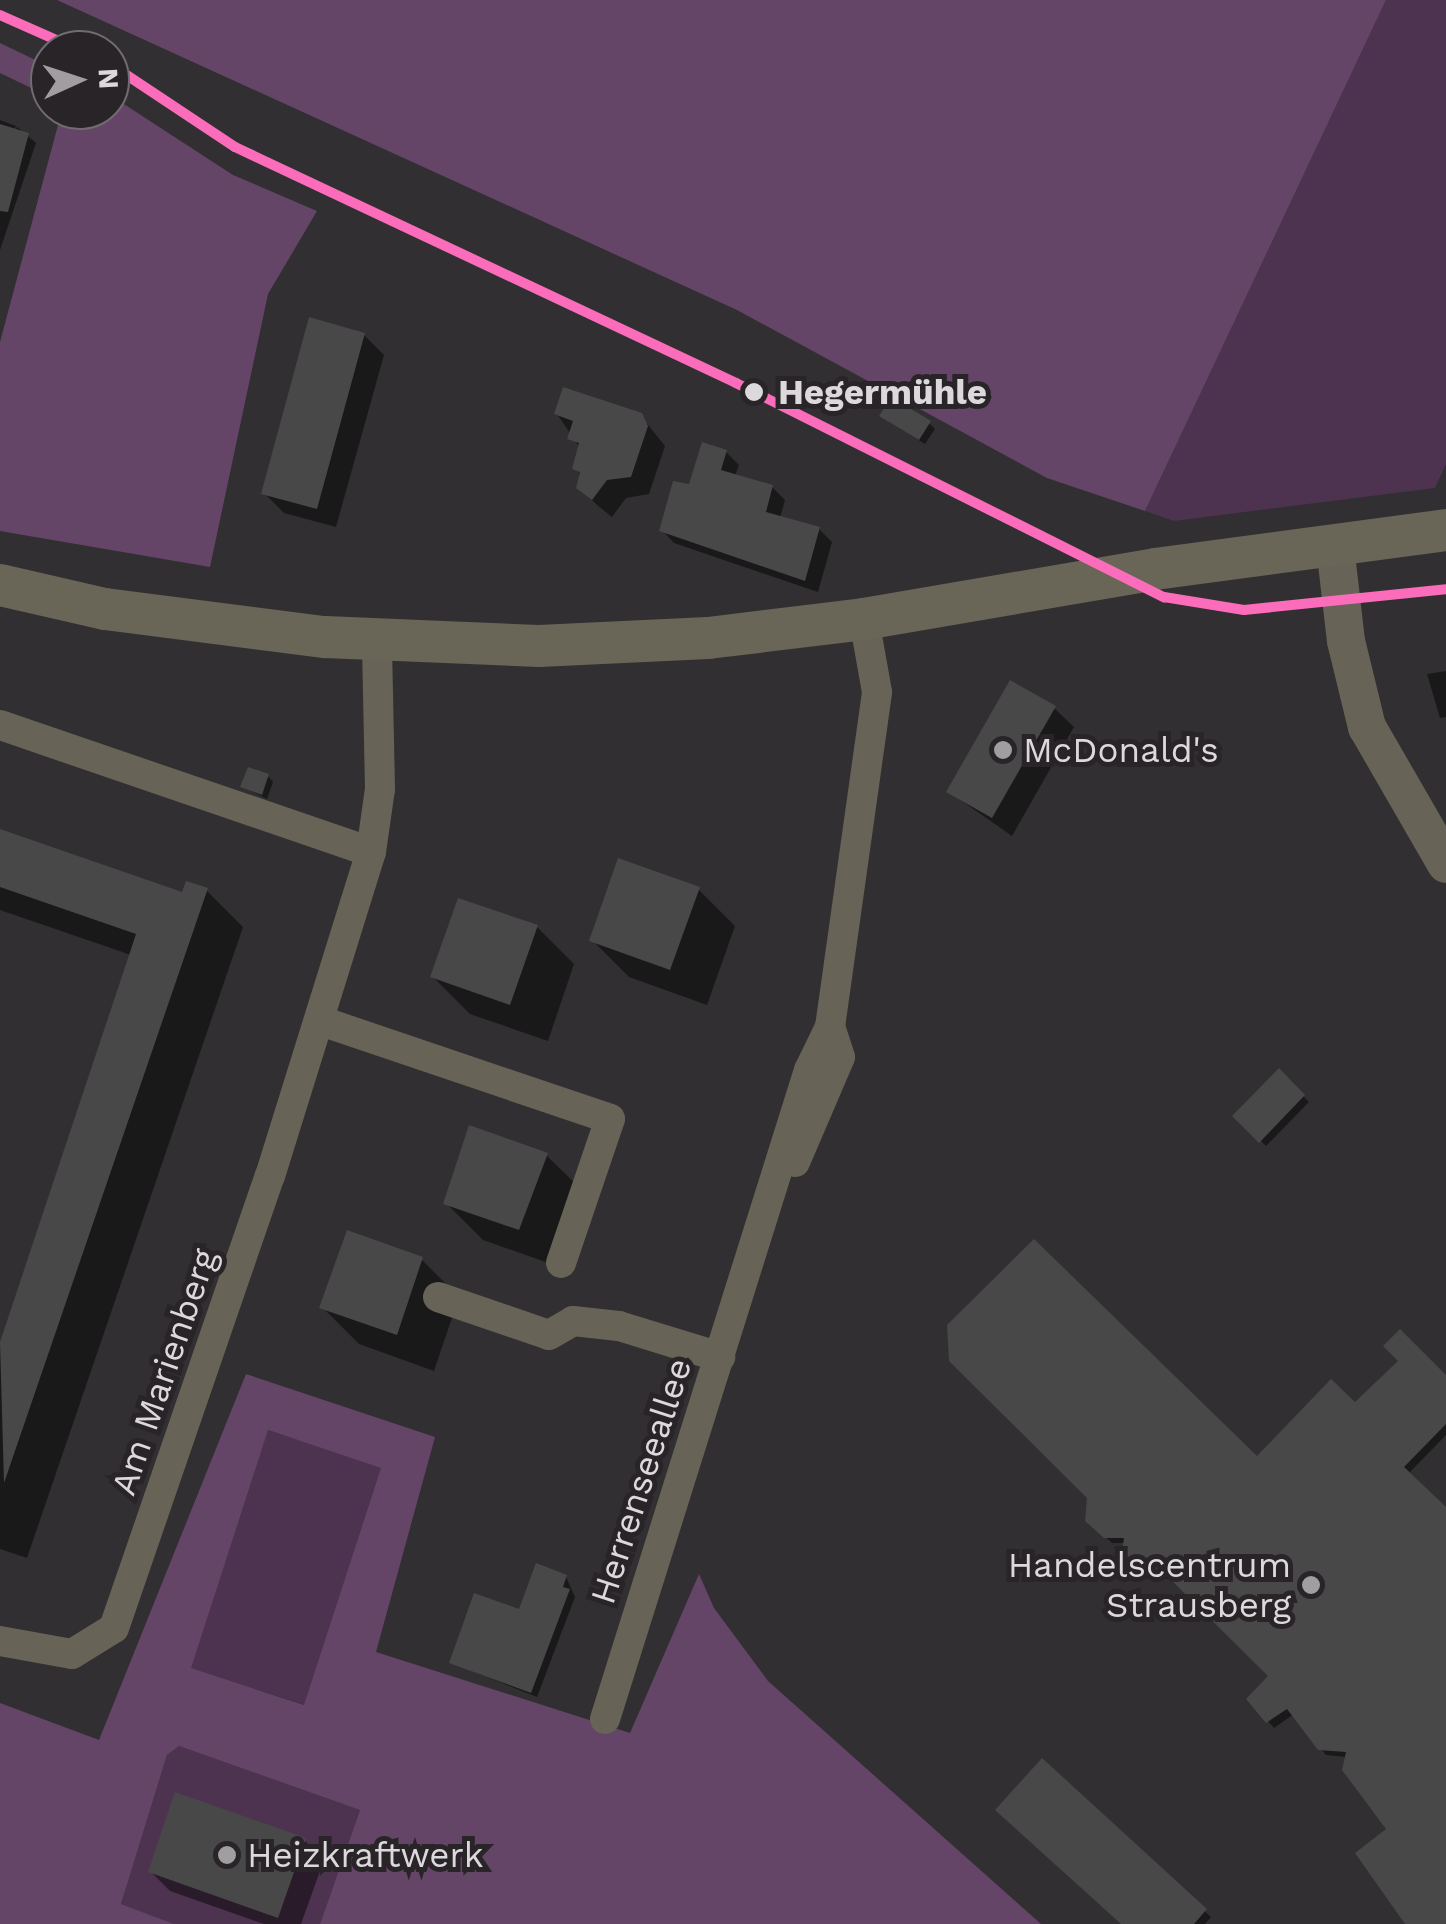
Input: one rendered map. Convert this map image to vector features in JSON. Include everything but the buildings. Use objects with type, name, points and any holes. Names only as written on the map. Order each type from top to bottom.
[{"type":"main road","points":[[0,585],[105,609],[377,640],[620,643],[864,619],[1446,530]]},
{"type":"street","points":[[1335,546],[1346,641],[1367,727],[1446,864]]},
{"type":"street","name":"Herrenseeallee","points":[[605,1720],[748,1265],[830,1094],[840,1056],[830,1028],[876,692],[864,619]]},
{"type":"street","name":"Am Marienberg","points":[[0,1640],[72,1654],[114,1628],[320,1022],[372,852],[380,788],[377,640]]},
{"type":"street","points":[[0,725],[372,852]]},
{"type":"street","points":[[320,1022],[610,1119],[561,1264]]},
{"type":"street","points":[[438,1297],[549,1335],[573,1321],[619,1326],[720,1357]]},
{"type":"shaded area","points":[[57,0],[1386,0],[1145,511],[1047,478],[737,310]]},
{"type":"shaded area","points":[[1386,0],[1446,0],[1446,464],[1435,488],[1174,521],[1145,511]]},
{"type":"shaded area","points":[[0,43],[30,57],[30,87],[0,73]]},
{"type":"shaded area","points":[[130,108],[233,175],[317,211],[268,294],[210,567],[0,531],[0,342],[57,130],[130,130]]},
{"type":"shaded area","points":[[246,1374],[435,1437],[376,1652],[630,1733],[699,1574],[714,1608],[768,1681],[1041,1924],[320,1924],[360,1810],[179,1746],[167,1755],[121,1904],[174,1924],[0,1924],[0,1703],[99,1740]],"holes":[[[268,1430],[381,1468],[304,1705],[191,1668]]]},
{"type":"shaded area","points":[[267,1430],[382,1467],[305,1705],[190,1668]]},
{"type":"shaded area","points":[[179,1746],[360,1810],[320,1924],[174,1924],[121,1904],[167,1755]]},
{"type":"transit line","points":[[0,15],[34,30]]},
{"type":"transit line","points":[[130,77],[235,147],[736,383],[1164,597],[1244,610],[1446,589]]},
{"type":"place","name":"Hegermühle","points":[[754,392]]},
{"type":"place","name":"McDonald's","points":[[1003,750]]},
{"type":"place","name":"Handelscentrum Strausberg","points":[[1311,1585]]},
{"type":"place","name":"Heizkraftwerk","points":[[227,1855]]}]
